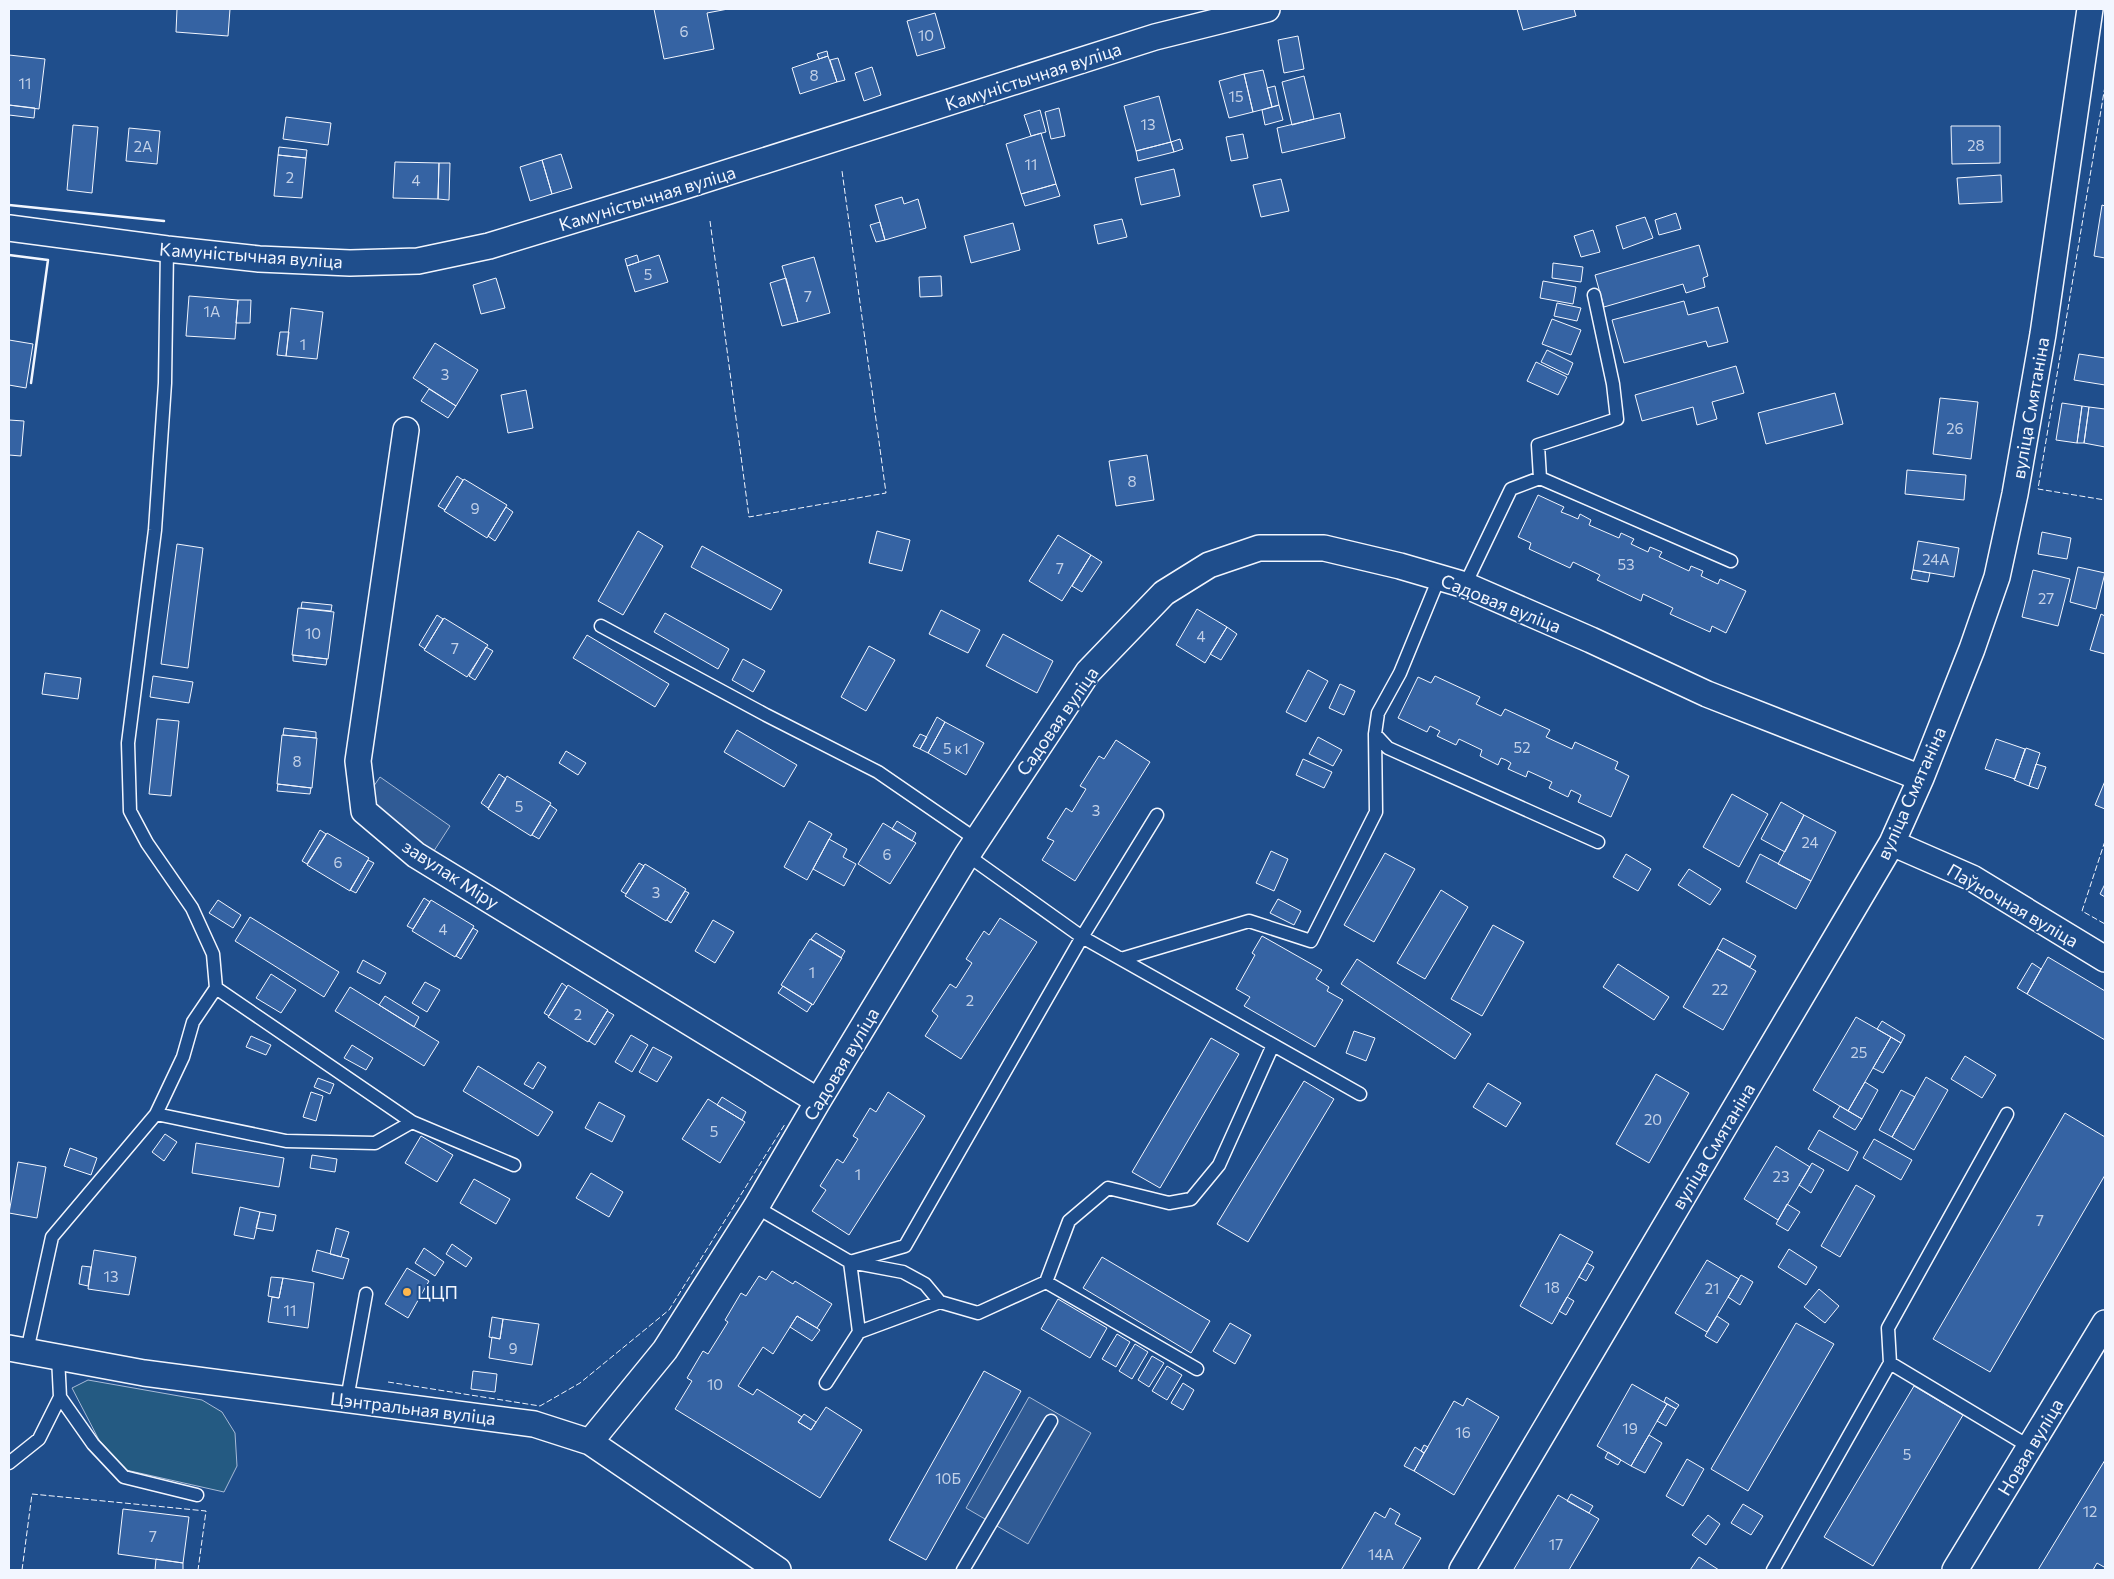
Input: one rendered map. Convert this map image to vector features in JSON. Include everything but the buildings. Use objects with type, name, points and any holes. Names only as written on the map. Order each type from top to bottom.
[{"type":"street","name":"Камуністычная вуліца","points":[[9,228],[259,259],[350,263],[418,260],[489,246],[1156,37],[1268,9]]},
{"type":"street","name":"вуліца Смятаніна","points":[[1462,1570],[1892,843],[1921,778],[1972,649],[1997,577],[2015,494],[2043,334],[2090,9]]},
{"type":"street","name":"завулак Міру","points":[[406,430],[358,761],[364,811],[416,855],[818,1100]]},
{"type":"street","name":"Садовая вуліца","points":[[590,1442],[665,1350],[756,1207],[818,1100],[972,848],[1088,672],[1164,593],[1208,565],[1259,548],[1324,548],[1400,566],[1465,585],[1591,640],[1706,694],[1921,778]]},
{"type":"street","name":"Паўночная вуліца","points":[[1892,843],[1972,878],[2105,959]]},
{"type":"street","name":"Новая вуліца","points":[[1955,1570],[2105,1323]]},
{"type":"street","name":"Цэнтральная вуліца","points":[[18,1350],[144,1373],[534,1424],[590,1442],[778,1570]]},
{"type":"lane","points":[[18,1350],[52,1238],[156,1114],[183,1057],[192,1022],[216,988],[213,954],[192,908],[148,843],[130,811],[128,743],[155,530],[164,383],[167,249]]},
{"type":"lane","points":[[1540,478],[1538,445],[1618,419],[1594,295]]},
{"type":"lane","points":[[1465,585],[1511,489],[1540,478],[1731,561]]},
{"type":"lane","points":[[1122,959],[1249,921],[1311,941],[1376,812],[1375,734],[1378,713],[1400,673],[1439,578]]},
{"type":"lane","points":[[601,626],[766,716],[878,772],[1082,937],[1360,1094]]},
{"type":"lane","points":[[1375,734],[1388,748],[1598,842]]},
{"type":"lane","points":[[850,1262],[905,1246],[1082,937],[1157,815]]},
{"type":"lane","points":[[216,988],[412,1122],[514,1165]]},
{"type":"lane","points":[[756,1207],[850,1262],[903,1272],[925,1284],[940,1302],[978,1313],[1046,1282],[1070,1221],[1108,1188],[1169,1203],[1191,1199],[1219,1165],[1273,1045]]},
{"type":"lane","points":[[156,1114],[286,1141],[375,1143],[412,1122]]},
{"type":"lane","points":[[1773,1570],[1890,1363],[1888,1328],[2007,1114]]},
{"type":"lane","points":[[850,1262],[859,1332]]},
{"type":"lane","points":[[1046,1282],[1197,1369]]},
{"type":"lane","points":[[347,1400],[366,1294]]},
{"type":"lane","points":[[826,1382],[859,1332],[940,1302]]},
{"type":"lane","points":[[9,1463],[39,1439],[60,1397],[58,1357]]},
{"type":"lane","points":[[1890,1363],[2030,1447]]},
{"type":"lane","points":[[60,1397],[93,1444],[124,1477],[197,1495]]},
{"type":"lane","points":[[963,1570],[1051,1421]]},
{"type":"shaded area","points":[[380,777],[450,826],[430,857],[368,810],[367,796]]},
{"type":"shaded area","points":[[88,1380],[202,1400],[222,1412],[235,1433],[237,1466],[224,1492],[126,1470],[99,1440],[72,1388]]},
{"type":"shaded area","points":[[1029,1397],[1091,1433],[1028,1544],[966,1508]]},
{"type":"fence","points":[[2105,86],[2038,489],[2105,500]]},
{"type":"fence","points":[[710,221],[749,517],[886,493],[842,171]]},
{"type":"fence","points":[[2105,841],[2082,911],[2105,924]]},
{"type":"fence","points":[[388,1382],[540,1406],[580,1383],[669,1310],[785,1124]]},
{"type":"fence","points":[[22,1570],[32,1494],[206,1511],[198,1570]]},
{"type":"wall","points":[[9,205],[164,221]]},
{"type":"wall","points":[[9,255],[48,260],[31,383]]},
{"type":"place","name":"ЦЦП","points":[[407,1292]]}]
